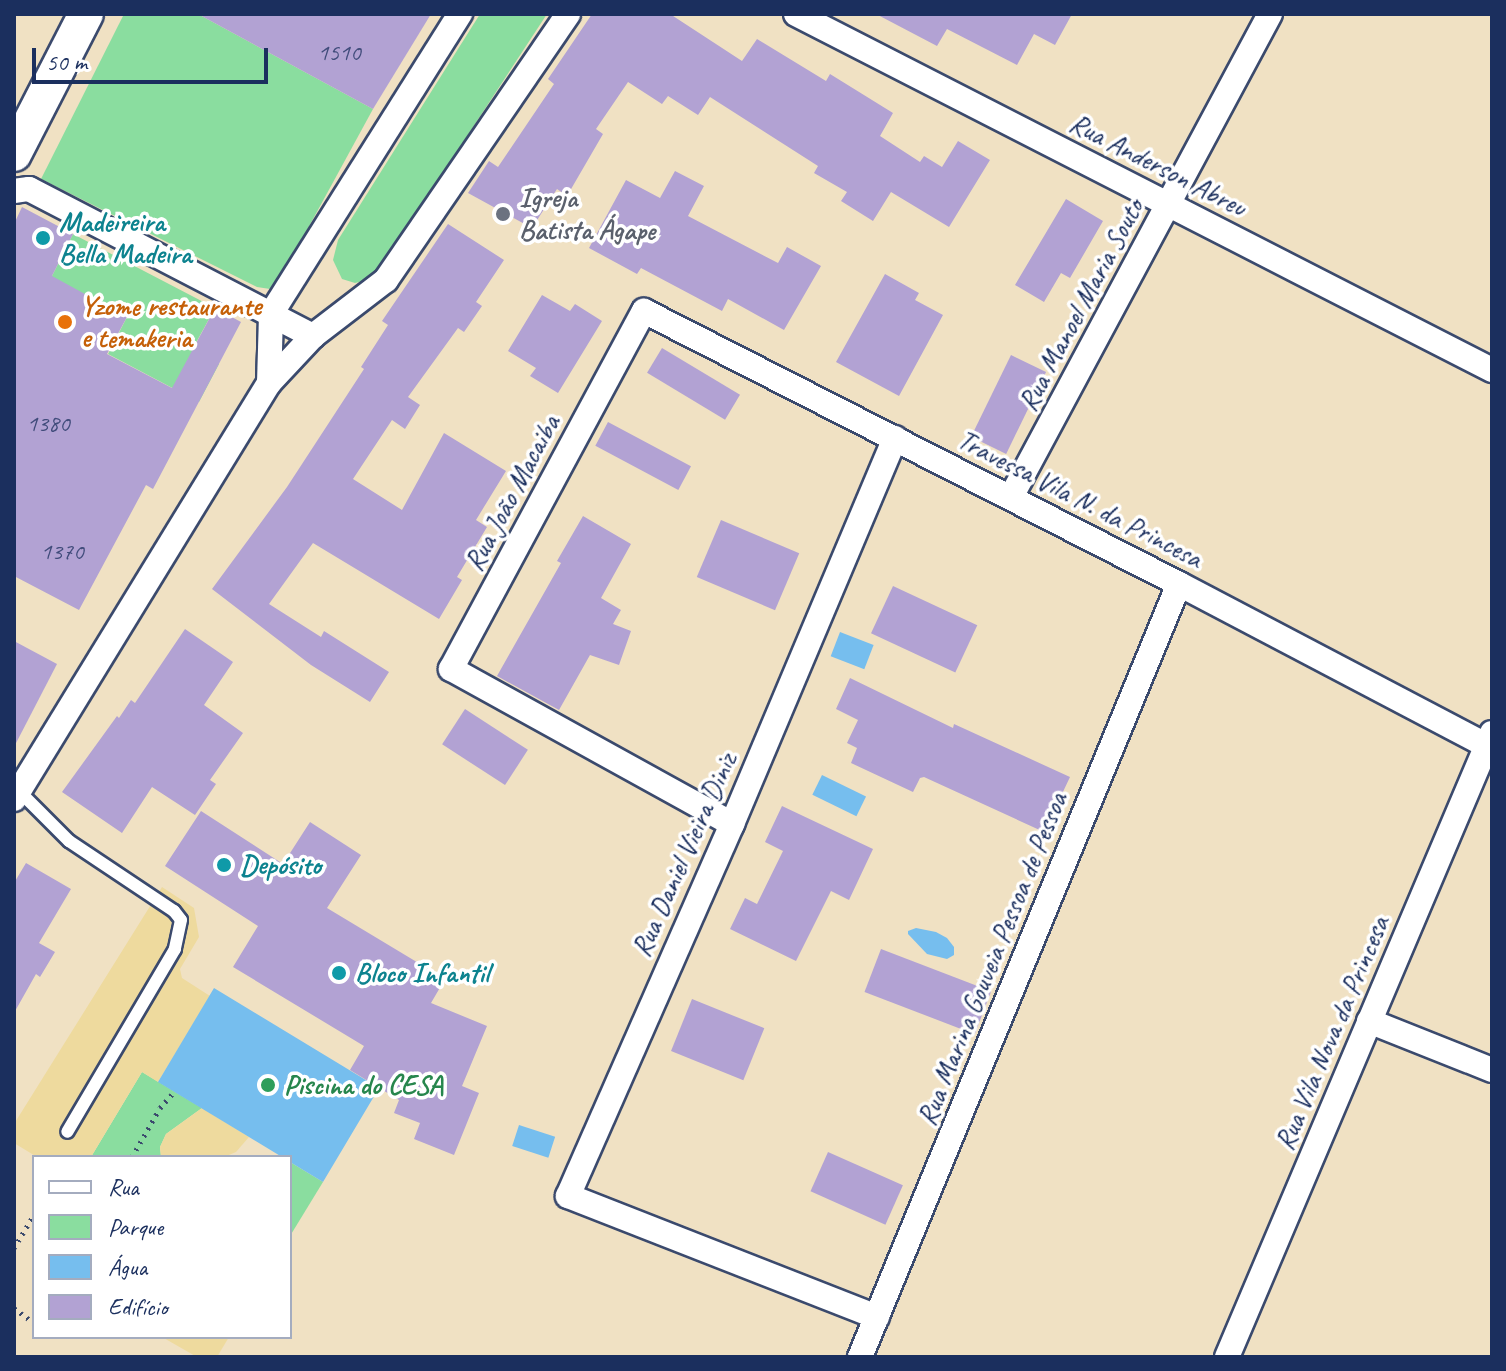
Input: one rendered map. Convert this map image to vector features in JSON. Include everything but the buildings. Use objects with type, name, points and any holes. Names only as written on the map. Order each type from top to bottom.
[{"type":"main road","points":[[14,154],[86,14]]},
{"type":"street","points":[[269,383],[271,314],[460,14]]},
{"type":"street","points":[[16,795],[269,383],[313,336],[386,280],[568,14]]},
{"type":"street","name":"Rua Anderson Abreu","points":[[796,14],[1492,370]]},
{"type":"street","name":"Rua Manoel Maria Souto","points":[[1011,497],[1270,14]]},
{"type":"street","points":[[14,191],[29,189],[313,336]]},
{"type":"street","name":"Travessa Vila N. da Princesa","points":[[644,311],[1490,739]]},
{"type":"street","name":"Rua João Macaiba","points":[[644,311],[451,669],[732,824]]},
{"type":"street","name":"Rua Daniel Vieira Diniz","points":[[877,1317],[568,1196],[732,824],[895,438]]},
{"type":"street","name":"Rua Marina Gouveia Pessoa de Pessoa","points":[[860,1357],[1179,584]]},
{"type":"street","name":"Rua Vila Nova da Princesa","points":[[1231,1356],[1369,1021],[1490,739]]},
{"type":"street","points":[[1369,1021],[1492,1070]]},
{"type":"lane","points":[[16,795],[69,841],[174,911],[181,920],[175,949],[67,1132]]},
{"type":"path","points":[[133,1155],[160,1108],[174,1092]]},
{"type":"path","points":[[14,1248],[31,1226]]},
{"type":"path","points":[[14,1308],[32,1322]]},
{"type":"green space","points":[[124,14],[198,14],[373,109],[277,285],[270,289],[257,287],[41,179]]},
{"type":"green space","points":[[480,14],[547,14],[386,260],[371,279],[355,283],[342,279],[333,260],[338,240]]},
{"type":"green space","points":[[73,234],[215,308],[192,350],[219,364],[199,402],[108,354],[127,317],[51,278]]},
{"type":"green space","points":[[142,1072],[202,1108],[166,1134],[160,1147],[161,1155],[92,1155]]},
{"type":"green space","points":[[292,1163],[323,1182],[292,1233]]},
{"type":"sand","points":[[162,887],[194,908],[199,937],[180,969],[182,978],[210,996],[158,1082],[142,1072],[92,1155],[34,1155],[14,1143],[14,1124]]},
{"type":"sand","points":[[202,1108],[249,1137],[236,1152],[229,1155],[161,1155],[160,1147],[166,1134]]},
{"type":"sand","points":[[166,1339],[228,1339],[217,1357],[197,1357]]},
{"type":"water","points":[[840,632],[874,645],[864,669],[831,656]]},
{"type":"water","points":[[822,775],[866,796],[856,816],[812,795]]},
{"type":"water","points":[[916,928],[947,938],[954,947],[954,955],[947,959],[927,954],[908,934]]},
{"type":"water","name":"Piscina do CESA","points":[[214,988],[379,1088],[323,1182],[292,1163],[292,1155],[279,1155],[158,1082]]},
{"type":"water","points":[[519,1125],[555,1137],[548,1158],[512,1146]]},
{"type":"place","name":"Igreja Batista Ágape","points":[[503,214]]},
{"type":"place","name":"Madeireira Bella Madeira","points":[[43,238]]},
{"type":"place","name":"Yzome restaurante e temakeria","points":[[65,322]]},
{"type":"place","name":"Depósito","points":[[224,865]]},
{"type":"place","name":"Bloco Infantil","points":[[339,973]]},
{"type":"place","name":"Piscina do CESA","points":[[268,1085]]}]
